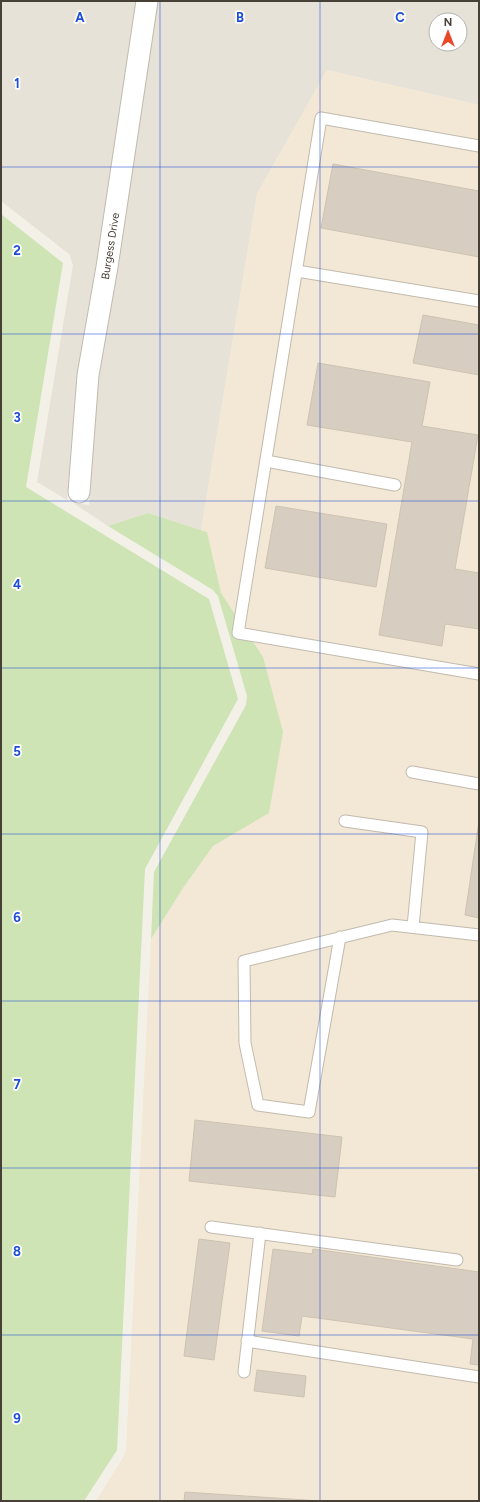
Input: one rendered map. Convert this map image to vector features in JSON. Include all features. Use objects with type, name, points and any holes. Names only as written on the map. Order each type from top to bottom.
[{"type":"street","name":"Burgess Drive","points":[[79,492],[88,375],[107,267],[147,1]]},
{"type":"lane","points":[[479,146],[321,118],[238,633],[479,674]]},
{"type":"lane","points":[[296,271],[479,301]]},
{"type":"lane","points":[[266,461],[395,485]]},
{"type":"lane","points":[[412,772],[479,784]]},
{"type":"lane","points":[[345,821],[422,832],[413,927]]},
{"type":"lane","points":[[340,937],[310,1112],[258,1105],[245,1043],[244,961],[340,937],[392,925],[479,935]]},
{"type":"lane","points":[[211,1227],[457,1260]]},
{"type":"lane","points":[[244,1372],[260,1233]]},
{"type":"lane","points":[[247,1341],[479,1377]]},
{"type":"shaded area","points":[[1,1],[136,1],[96,265],[77,372],[67,500],[37,482],[73,265],[69,254],[1,201]]},
{"type":"shaded area","points":[[158,1],[479,1],[479,105],[327,70],[257,194],[201,530],[148,513],[108,526],[73,503],[89,505],[98,376],[117,269]]},
{"type":"shaded area","points":[[327,70],[479,105],[479,1501],[96,1501],[126,1451],[151,939],[183,888],[213,846],[269,813],[263,657],[221,593],[207,532],[201,530],[257,194]]},
{"type":"green space","points":[[1,214],[63,263],[26,487],[209,599],[238,699],[145,869],[117,1450],[84,1501],[1,1501]]},
{"type":"green space","points":[[148,513],[207,532],[221,593],[263,657],[283,732],[269,813],[213,846],[183,888],[151,939],[154,872],[246,705],[247,696],[218,596],[213,590],[108,526]]},
{"type":"building","points":[[333,164],[479,191],[479,257],[321,228]]},
{"type":"building","points":[[423,315],[479,325],[479,375],[413,363]]},
{"type":"building","points":[[318,363],[430,382],[422,426],[478,435],[455,569],[479,573],[479,629],[445,624],[442,646],[379,635],[412,442],[307,425]]},
{"type":"building","points":[[276,506],[387,524],[376,587],[265,568]]},
{"type":"building","points":[[479,821],[479,918],[465,915]]},
{"type":"building","points":[[195,1120],[342,1137],[335,1197],[189,1181]]},
{"type":"building","points":[[199,1239],[230,1243],[214,1360],[184,1356]]},
{"type":"building","points":[[273,1249],[312,1254],[313,1249],[479,1272],[479,1365],[470,1364],[473,1339],[302,1316],[299,1336],[262,1331]]},
{"type":"building","points":[[257,1370],[306,1376],[304,1397],[254,1391]]},
{"type":"building","points":[[185,1492],[320,1501],[184,1501]]}]
